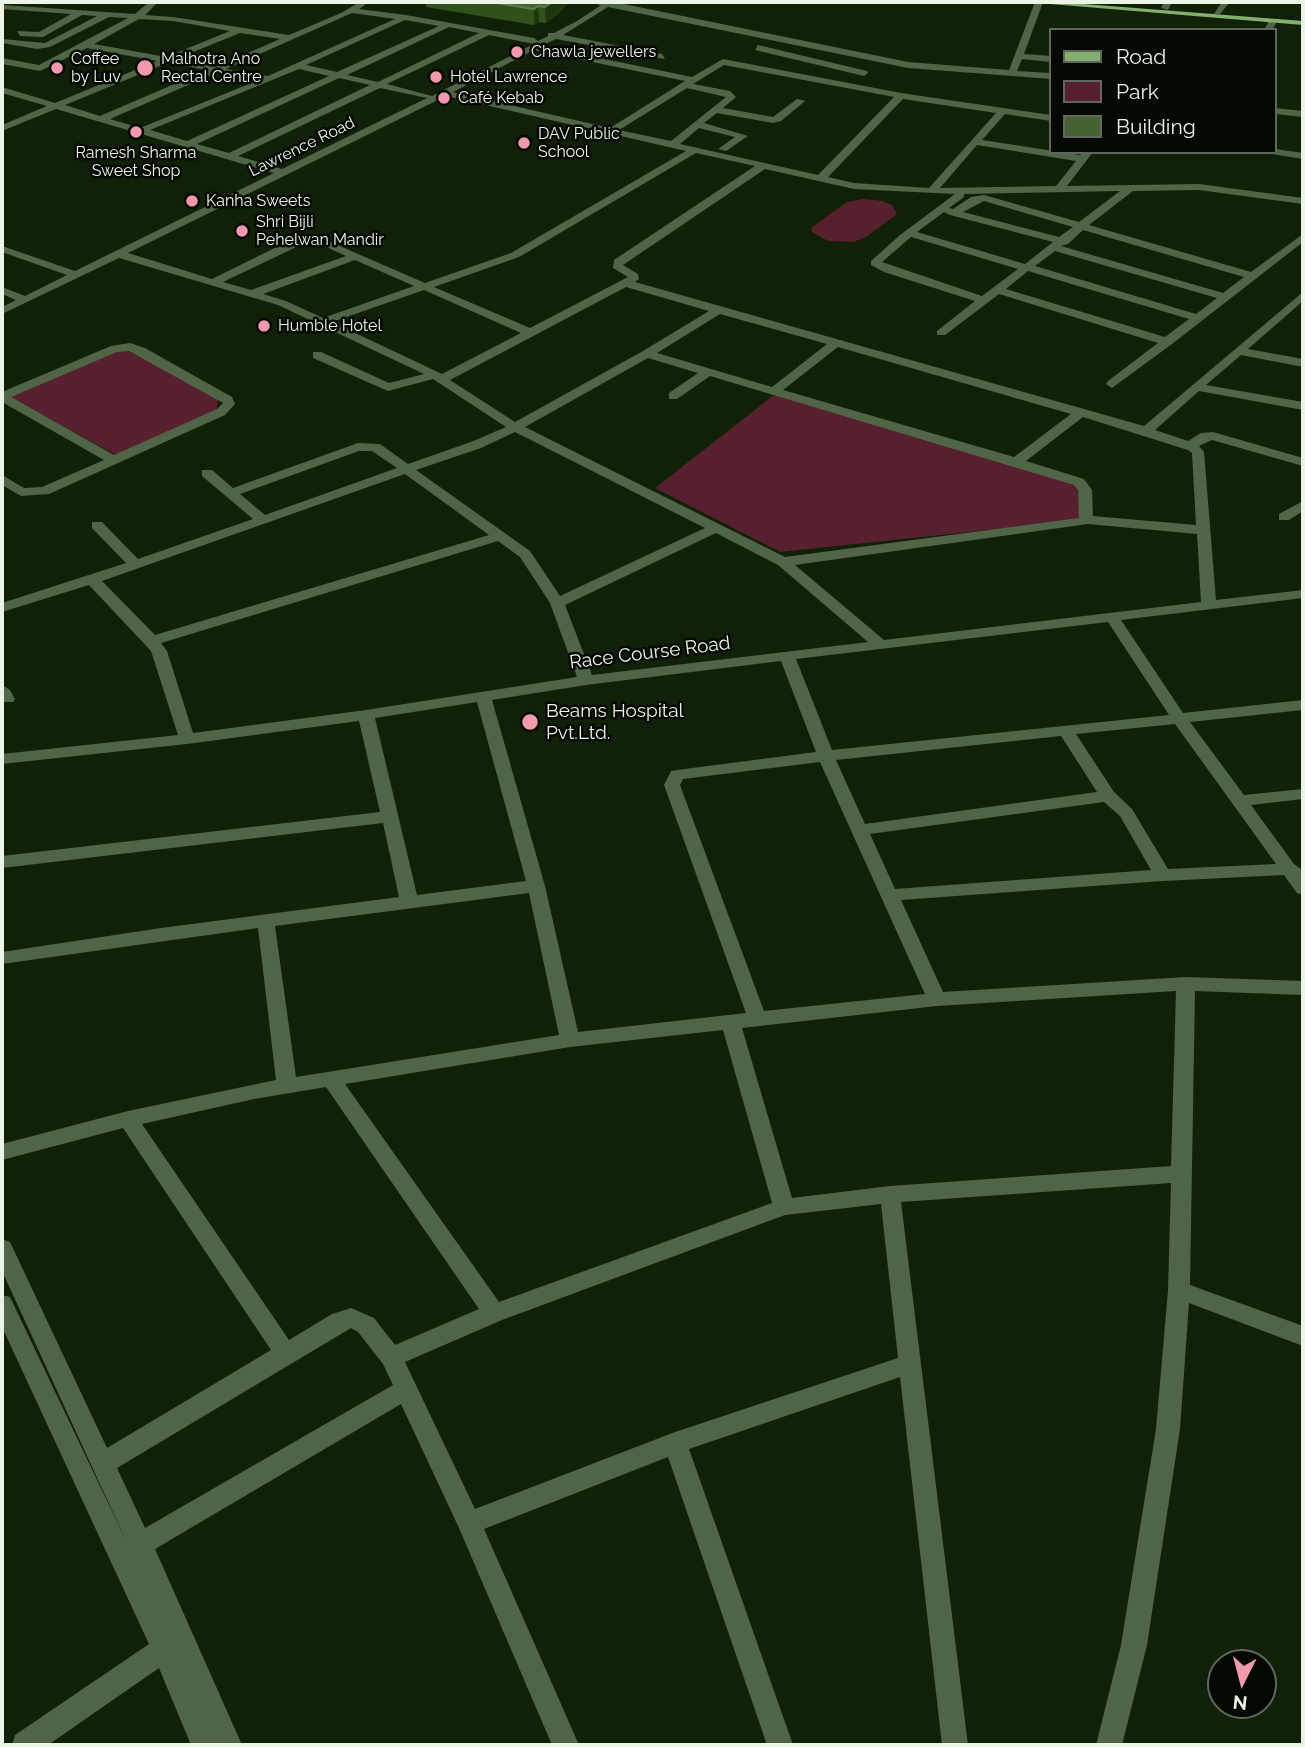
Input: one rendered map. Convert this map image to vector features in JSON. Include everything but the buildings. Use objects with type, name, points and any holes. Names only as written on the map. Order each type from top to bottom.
[{"type":"main road","points":[[1030,2],[1303,21]]},
{"type":"main road","points":[[1084,2],[1167,5],[1303,21]]},
{"type":"street","points":[[3,8],[15,2]]},
{"type":"street","points":[[2,61],[40,68],[138,16],[154,2]]},
{"type":"street","points":[[101,119],[352,11],[366,2]]},
{"type":"street","points":[[1012,73],[1039,2]]},
{"type":"street","points":[[1217,12],[1226,2]]},
{"type":"street","points":[[604,3],[908,65],[1050,76]]},
{"type":"street","name":"Lawrence Road","points":[[2,306],[374,127],[428,96],[552,35],[604,3]]},
{"type":"street","points":[[3,8],[173,19],[289,38]]},
{"type":"street","points":[[352,11],[406,17],[488,32],[732,96],[671,146]]},
{"type":"street","points":[[2,30],[40,35],[80,13]]},
{"type":"street","points":[[2,41],[37,47],[47,45],[106,15]]},
{"type":"street","points":[[140,131],[269,79],[406,17]]},
{"type":"street","points":[[1269,28],[1273,21]]},
{"type":"street","points":[[189,144],[447,24]]},
{"type":"street","points":[[2,127],[239,30]]},
{"type":"street","points":[[231,156],[488,32]]},
{"type":"street","points":[[552,35],[662,57]]},
{"type":"street","points":[[611,131],[720,63],[779,37]]},
{"type":"street","name":"Lawrence Road","points":[[2,311],[445,93],[533,44]]},
{"type":"street","points":[[86,45],[269,79]]},
{"type":"street","points":[[758,48],[864,73]]},
{"type":"street","points":[[1020,56],[1050,59]]},
{"type":"street","points":[[856,88],[873,57]]},
{"type":"street","points":[[727,62],[901,96],[1050,118]]},
{"type":"street","points":[[298,66],[428,96]]},
{"type":"street","points":[[2,90],[278,171]]},
{"type":"street","points":[[445,93],[761,167],[877,189],[966,191],[1217,188],[1303,201]]},
{"type":"street","points":[[820,179],[901,96]]},
{"type":"street","points":[[717,110],[773,120],[800,101]]},
{"type":"street","points":[[932,191],[1003,110]]},
{"type":"street","points":[[1277,111],[1303,114]]},
{"type":"street","points":[[699,125],[743,136],[723,149]]},
{"type":"street","points":[[976,142],[1050,151]]},
{"type":"street","points":[[325,321],[528,249],[692,151]]},
{"type":"street","points":[[1277,152],[1303,156]]},
{"type":"street","points":[[1059,189],[1086,156]]},
{"type":"street","points":[[317,355],[387,387],[439,377],[625,283],[635,276],[619,267],[618,262],[761,167]]},
{"type":"street","points":[[941,333],[1132,187]]},
{"type":"street","points":[[966,191],[909,233],[877,261],[876,265],[985,301]]},
{"type":"street","points":[[954,213],[975,199],[984,198],[1253,276]]},
{"type":"street","points":[[941,209],[1226,297]]},
{"type":"street","points":[[909,233],[1199,318]]},
{"type":"street","points":[[216,281],[306,237],[318,238],[528,332]]},
{"type":"street","points":[[1112,384],[1303,237]]},
{"type":"street","points":[[2,249],[70,272]]},
{"type":"street","points":[[118,254],[254,293],[325,321],[439,377],[514,427],[714,530],[783,562],[881,645]]},
{"type":"street","points":[[254,293],[355,256]]},
{"type":"street","points":[[625,283],[1146,431],[1189,446],[1198,452],[1209,606]]},
{"type":"street","points":[[2,290],[20,297]]},
{"type":"street","points":[[999,290],[1168,342]]},
{"type":"street","points":[[1146,431],[1303,295]]},
{"type":"street","points":[[2,608],[92,580],[476,445],[647,354],[720,309]]},
{"type":"street","points":[[774,391],[836,343]]},
{"type":"street","points":[[2,396],[115,349],[130,348],[141,351],[228,400],[226,408],[221,412],[37,492],[21,492],[2,479]]},
{"type":"street","points":[[1238,351],[1303,363]]},
{"type":"street","points":[[647,354],[1016,462],[1082,484],[1086,490],[1086,520]]},
{"type":"street","points":[[673,396],[709,371]]},
{"type":"street","points":[[1196,387],[1303,406]]},
{"type":"street","points":[[2,396],[114,460]]},
{"type":"street","points":[[1016,462],[1080,413]]},
{"type":"street","points":[[1189,446],[1206,436],[1213,436],[1303,462]]},
{"type":"street","points":[[231,493],[365,445],[375,447],[525,554],[557,603],[586,680]]},
{"type":"street","points":[[207,472],[262,519]]},
{"type":"street","points":[[1284,517],[1303,505]]},
{"type":"street","points":[[783,562],[1080,523],[1086,520],[1203,530]]},
{"type":"street","points":[[97,524],[135,565]]},
{"type":"street","points":[[557,603],[714,530]]},
{"type":"street","points":[[152,641],[499,536]]},
{"type":"street","points":[[92,580],[152,641],[165,663],[187,739]]},
{"type":"street","name":"Race Course Road","points":[[2,759],[187,739],[366,715],[586,680],[1303,594]]},
{"type":"street","points":[[1112,617],[1178,717],[1292,869],[1303,888]]},
{"type":"street","points":[[787,656],[826,756],[937,999]]},
{"type":"street","points":[[484,698],[536,886],[570,1040]]},
{"type":"street","points":[[757,1018],[672,785],[673,780],[685,772],[1303,705]]},
{"type":"street","points":[[366,715],[409,901]]},
{"type":"street","points":[[1065,729],[1108,796],[1126,813],[1163,875]]},
{"type":"street","points":[[1241,802],[1303,793]]},
{"type":"street","points":[[859,830],[1108,796]]},
{"type":"street","points":[[2,862],[388,817]]},
{"type":"street","points":[[889,895],[1163,875],[1292,869]]},
{"type":"street","points":[[2,958],[161,934],[266,923],[409,901],[536,886]]},
{"type":"street","points":[[266,923],[287,1086]]},
{"type":"street","points":[[1109,1745],[1133,1645],[1168,1429],[1179,1290],[1186,985]]},
{"type":"street","points":[[2,1152],[128,1119],[287,1086],[570,1040],[937,999],[1186,985],[1303,988]]},
{"type":"street","points":[[730,1021],[784,1207]]},
{"type":"street","points":[[332,1080],[495,1313]]},
{"type":"street","points":[[128,1119],[285,1352]]},
{"type":"street","points":[[391,1357],[495,1313],[784,1207],[890,1194],[1182,1174]]},
{"type":"street","points":[[890,1194],[955,1745]]},
{"type":"street","points":[[2,1248],[7,1278],[103,1463],[140,1544],[204,1745]]},
{"type":"street","points":[[1179,1290],[1303,1336]]},
{"type":"street","points":[[2,1304],[173,1644],[229,1745]]},
{"type":"street","points":[[103,1463],[340,1321],[351,1318],[366,1325],[391,1357],[469,1524],[566,1745]]},
{"type":"street","points":[[469,1524],[675,1443],[910,1363]]},
{"type":"street","points":[[140,1544],[405,1390]]},
{"type":"street","points":[[675,1443],[780,1745]]},
{"type":"street","points":[[25,1745],[173,1644]]},
{"type":"green space","points":[[863,199],[883,201],[892,205],[897,214],[866,237],[853,242],[828,241],[812,232],[811,228],[847,202]]},
{"type":"green space","points":[[124,349],[219,397],[216,411],[116,455],[8,396]]},
{"type":"green space","points":[[774,395],[1076,482],[1082,520],[780,552],[655,488]]},
{"type":"place","name":"Chawla jewellers","points":[[517,52]]},
{"type":"place","name":"Coffee by Luv","points":[[57,68]]},
{"type":"place","name":"Malhotra Ano Rectal Centre","points":[[145,68]]},
{"type":"place","name":"Hotel Lawrence","points":[[436,77]]},
{"type":"place","name":"Café Kebab","points":[[444,98]]},
{"type":"place","name":"Ramesh Sharma Sweet Shop","points":[[136,132]]},
{"type":"place","name":"DAV Public School","points":[[524,143]]},
{"type":"place","name":"Kanha Sweets","points":[[192,201]]},
{"type":"place","name":"Shri Bijli Pehelwan Mandir","points":[[242,231]]},
{"type":"place","name":"Humble Hotel","points":[[264,326]]},
{"type":"place","name":"Beams Hospital Pvt.Ltd.","points":[[530,722]]}]
